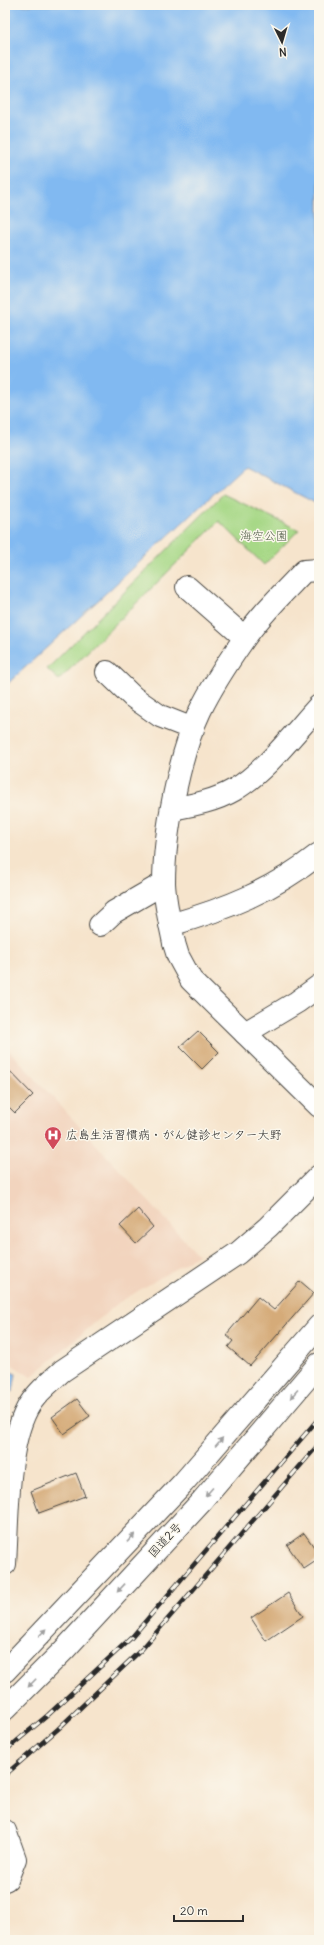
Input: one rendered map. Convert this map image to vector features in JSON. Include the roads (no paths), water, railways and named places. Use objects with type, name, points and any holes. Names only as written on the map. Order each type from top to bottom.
[{"type":"main road","points":[[319,570],[304,571],[244,638],[216,680],[199,712],[186,746],[172,809],[164,883],[172,934],[178,956],[191,980],[319,1106]]},
{"type":"main road","points":[[187,587],[244,638]]},
{"type":"main road","points":[[107,672],[133,697],[160,716],[193,729]]},
{"type":"main road","points":[[172,809],[217,798],[234,790],[249,780],[319,706]]},
{"type":"main road","points":[[172,934],[261,892],[302,868],[319,854]]},
{"type":"main road","points":[[100,925],[114,912],[164,883]]},
{"type":"main road","points":[[244,1033],[297,1002],[319,986]]},
{"type":"main road","points":[[5,1564],[12,1458],[17,1433],[27,1409],[43,1388],[62,1371],[238,1253],[268,1227],[319,1176]]},
{"type":"main road","points":[[6,1666],[183,1483],[319,1326]]},
{"type":"main road","name":"国道2号","points":[[5,1709],[64,1650],[202,1501],[319,1364]]},
{"type":"main road","points":[[5,1831],[15,1859],[7,1879],[5,1880]]},
{"type":"water","points":[[5,5],[319,5],[319,505],[244,466],[5,686]]},
{"type":"water","points":[[5,1370],[16,1374],[13,1391],[5,1394]]},
{"type":"railway","points":[[5,1751],[48,1715],[132,1637],[319,1418]]},
{"type":"railway","points":[[5,1775],[58,1729],[142,1649],[319,1444]]},
{"type":"place","name":"広島生活習慣病・がん健診センター大野","points":[[53,1150]]},
{"type":"park label","name":"海空公園","points":[[264,536]]}]
